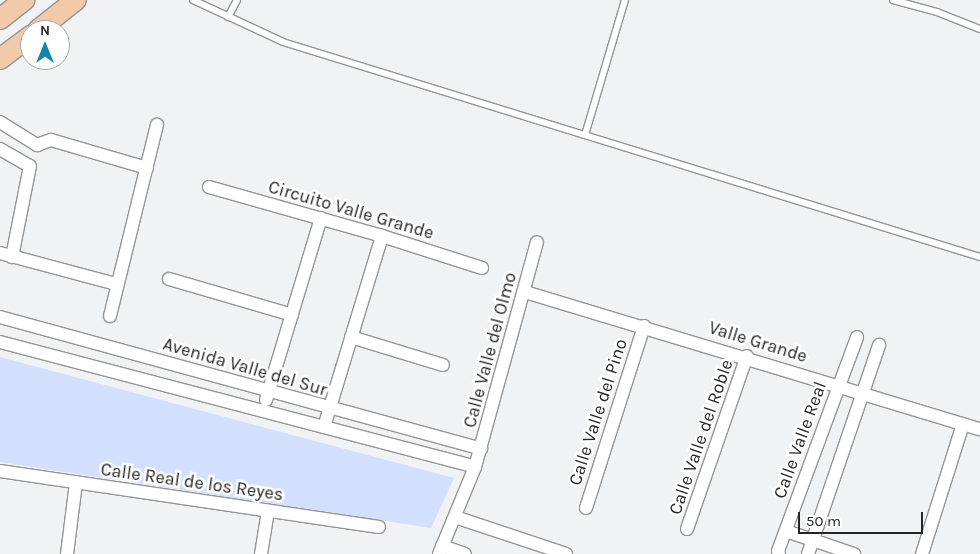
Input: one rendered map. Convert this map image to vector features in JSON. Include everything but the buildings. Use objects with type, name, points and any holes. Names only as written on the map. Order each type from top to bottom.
[{"type":"main road","points":[[0,19],[24,0]]},
{"type":"main road","points":[[51,20],[76,0]]},
{"type":"main road","points":[[0,59],[20,44]]},
{"type":"street","points":[[1,124],[36,145],[51,140],[146,168]]},
{"type":"street","points":[[110,316],[116,284],[158,125]]},
{"type":"street","points":[[0,149],[30,166],[6,255],[116,284]]},
{"type":"street","name":"Circuito Valle Grande","points":[[209,188],[321,218],[482,268]]},
{"type":"street","points":[[263,410],[321,218]]},
{"type":"street","points":[[324,427],[382,236]]},
{"type":"street","name":"Calle Valle del Olmo","points":[[440,550],[481,449],[537,242]]},
{"type":"street","points":[[169,278],[292,315]]},
{"type":"street","name":"Valle Grande","points":[[525,292],[748,356],[980,429]]},
{"type":"street","name":"Avenida Valle del Sur","points":[[0,317],[481,449]]},
{"type":"street","name":"Calle Valle del Pino","points":[[586,508],[644,326]]},
{"type":"street","name":"Calle Valle Real","points":[[779,554],[838,384],[857,337]]},
{"type":"street","points":[[351,338],[443,365]]},
{"type":"street","name":"Avenida Valle del Sur","points":[[0,342],[475,467]]},
{"type":"street","points":[[808,554],[879,345]]},
{"type":"street","points":[[106,369],[111,348]]},
{"type":"street","name":"Calle Valle del Roble","points":[[687,529],[748,356]]},
{"type":"street","points":[[922,554],[963,424]]},
{"type":"street","name":"Calle Real de los Reyes","points":[[0,471],[379,526]]},
{"type":"street","points":[[67,554],[76,483]]},
{"type":"street","points":[[260,554],[268,511]]},
{"type":"street","points":[[455,517],[566,554]]},
{"type":"street","points":[[786,532],[854,554]]},
{"type":"street","points":[[440,550],[465,554]]},
{"type":"lane","points":[[193,0],[283,42],[980,257]]},
{"type":"lane","points":[[228,17],[237,0]]},
{"type":"lane","points":[[585,136],[625,0]]},
{"type":"lane","points":[[892,0],[938,12],[980,28]]},
{"type":"shaded area","points":[[0,357],[454,478],[431,528],[0,462]]}]
